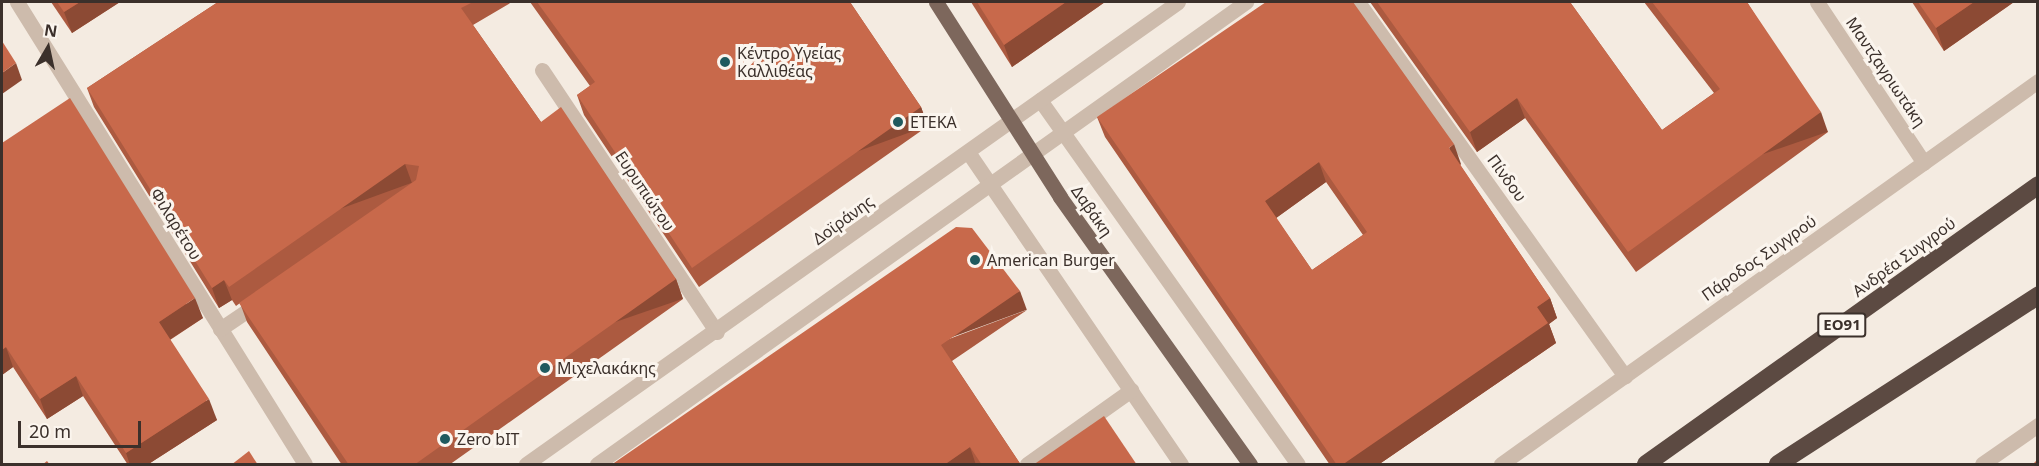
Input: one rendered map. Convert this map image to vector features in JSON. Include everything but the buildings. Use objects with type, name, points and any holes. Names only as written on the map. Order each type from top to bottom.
[{"type":"highway","name":"Ανδρέα Συγγρού","points":[[1646,465],[2037,185]]},
{"type":"highway","points":[[1778,465],[2037,296]]},
{"type":"main road","name":"Δαβάκη","points":[[936,2],[1033,155],[1250,465]]},
{"type":"street","name":"Φιλαρέτου","points":[[17,2],[304,465]]},
{"type":"street","name":"Δοϊράνης","points":[[526,465],[717,332],[1178,2]]},
{"type":"street","points":[[597,465],[992,186],[1246,2]]},
{"type":"street","name":"Πίνδου","points":[[1358,2],[1625,376]]},
{"type":"street","name":"Μαντζαγριωτάκη","points":[[1817,2],[1924,163]]},
{"type":"street","name":"Ευρυπιώτου","points":[[542,70],[717,332]]},
{"type":"street","name":"Πάροδος Συγγρού","points":[[1501,465],[2037,81]]},
{"type":"street","points":[[59,110],[96,85]]},
{"type":"street","name":"Δαβάκη","points":[[1040,100],[1298,465]]},
{"type":"street","points":[[968,152],[1180,465]]},
{"type":"street","points":[[220,329],[277,290]]},
{"type":"street","points":[[1027,465],[1131,390]]},
{"type":"street","points":[[1982,465],[2037,425]]},
{"type":"place","name":"Κέντρο Υγείας Καλλιθέας","points":[[725,62]]},
{"type":"place","name":"ΕΤΕΚΑ","points":[[898,122]]},
{"type":"place","name":"American Burger","points":[[975,260]]},
{"type":"place","name":"Μιχελακάκης","points":[[545,368]]},
{"type":"place","name":"Zero bIT","points":[[445,439]]}]
